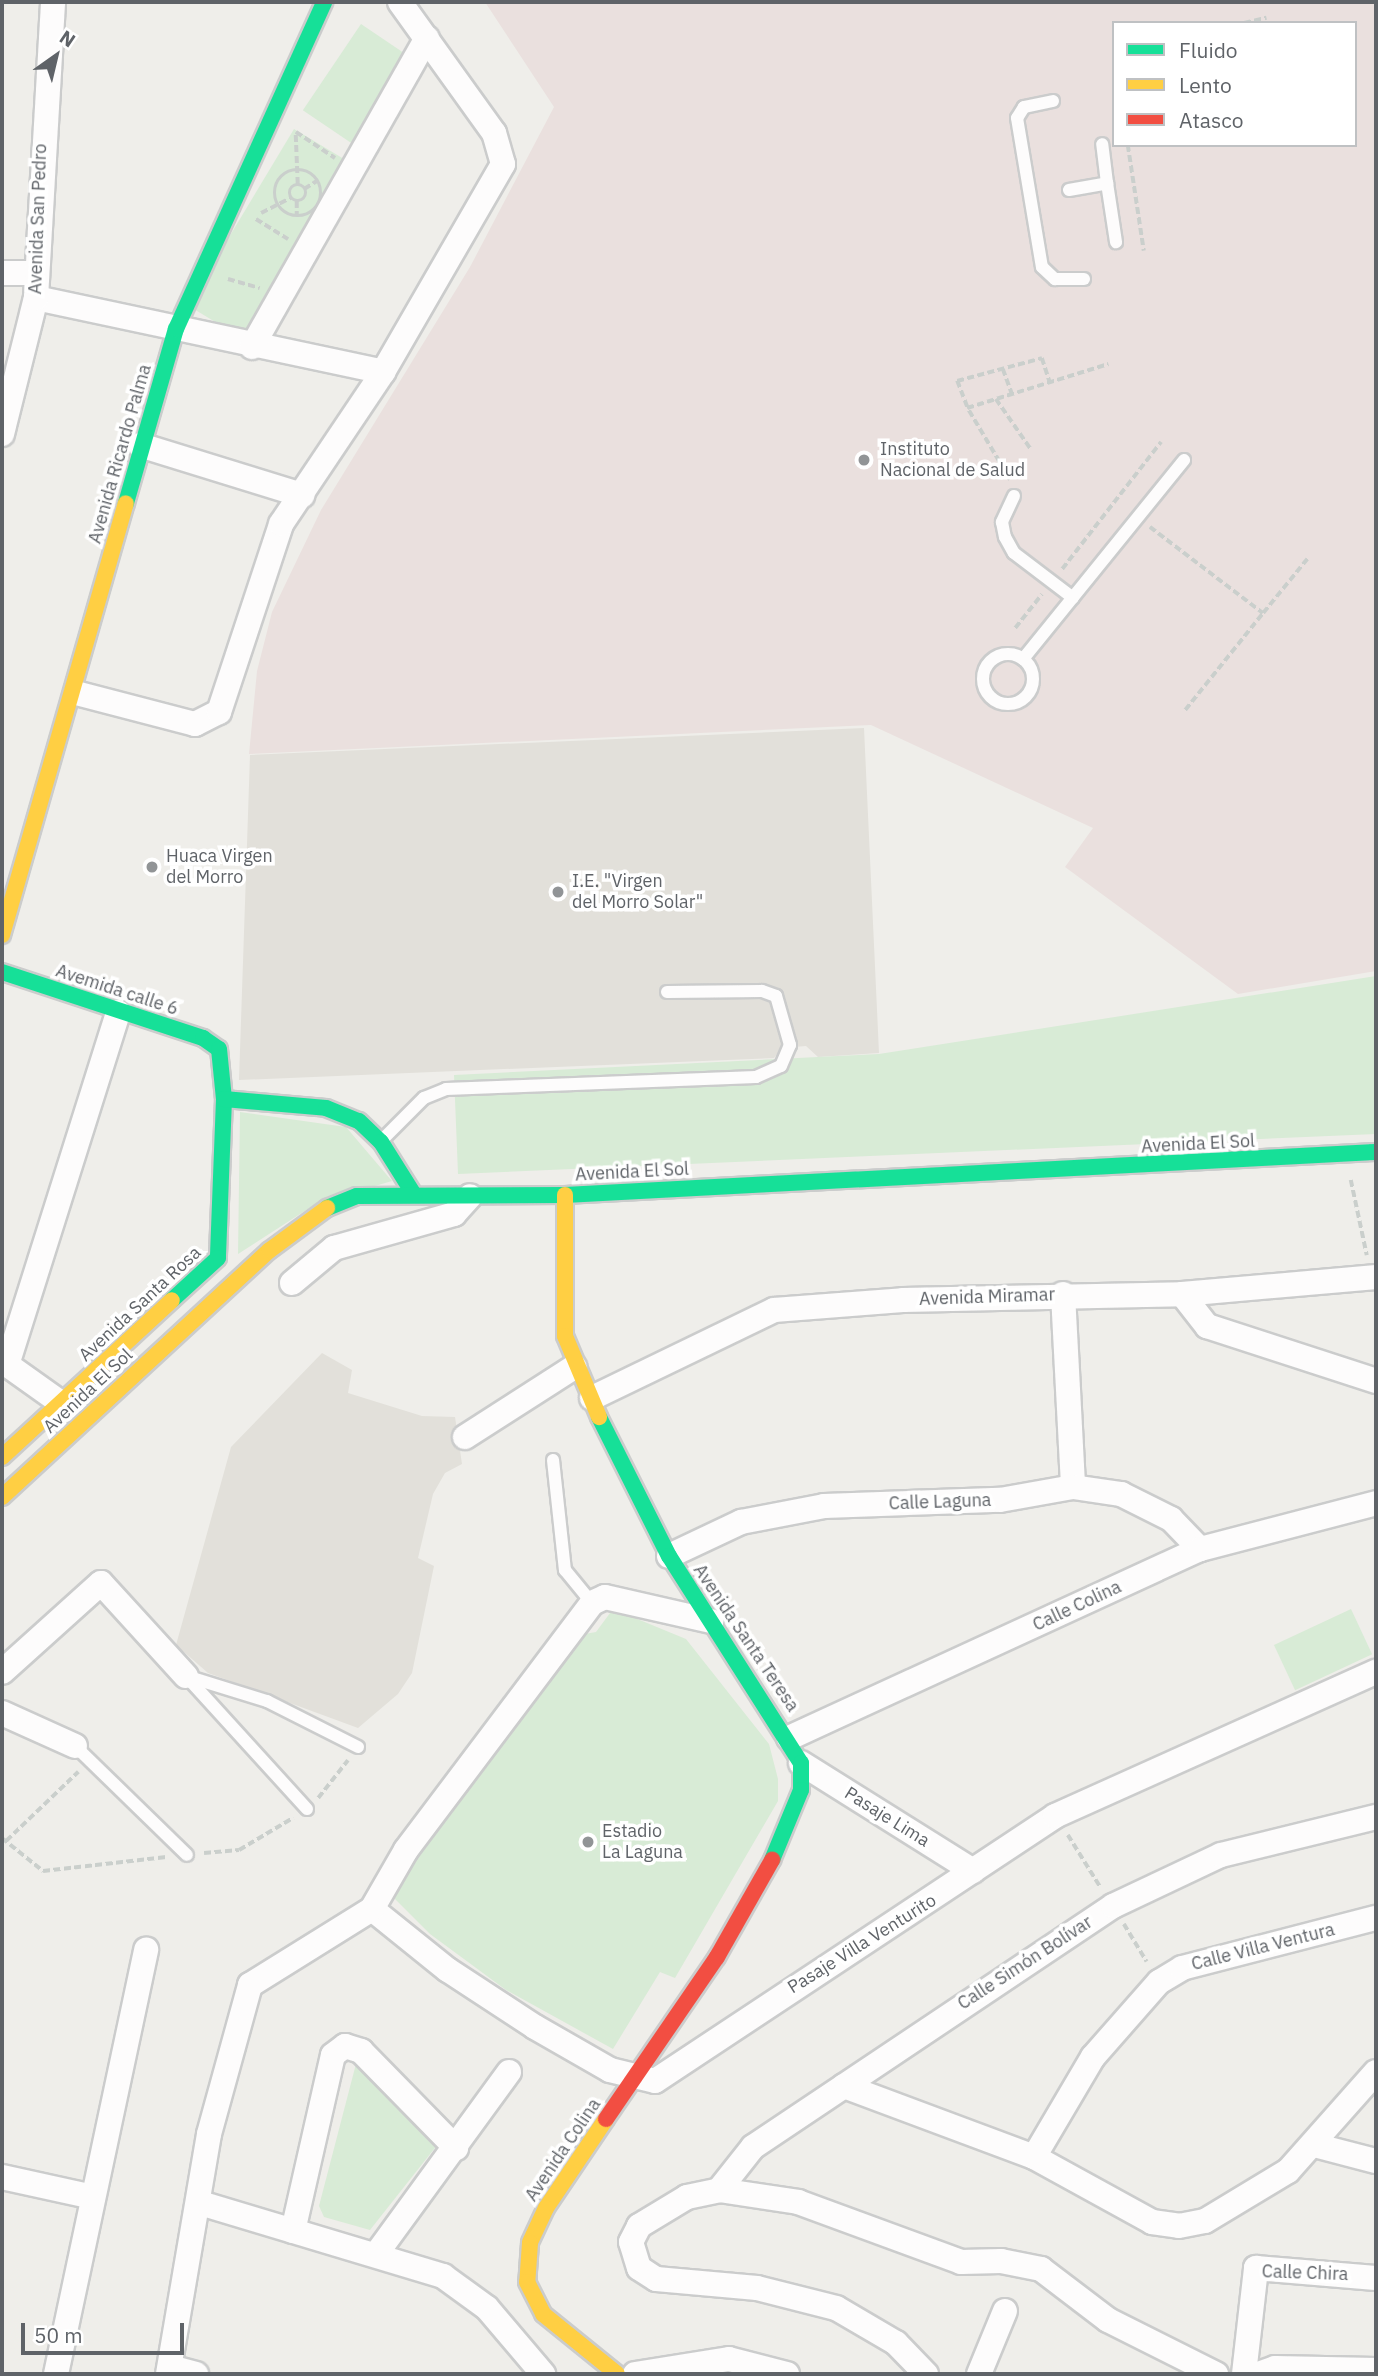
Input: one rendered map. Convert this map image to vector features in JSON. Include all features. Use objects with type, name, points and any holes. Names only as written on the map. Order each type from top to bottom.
[{"type":"street","name":"Avenida San Pedro","points":[[2,434],[36,298],[34,272],[53,2]]},
{"type":"street","name":"Avenida Ricardo Palma","points":[[2,935],[75,693],[140,445],[176,329],[324,2]]},
{"type":"street","points":[[75,693],[195,724],[209,722],[219,712],[264,565],[302,495],[383,372],[503,164],[494,133],[400,2]]},
{"type":"street","points":[[252,347],[427,38]]},
{"type":"street","points":[[2,273],[34,272]]},
{"type":"street","points":[[36,298],[252,347],[383,372]]},
{"type":"street","points":[[140,445],[302,495]]},
{"type":"street","name":"Avemida calle 6","points":[[2,972],[219,1049]]},
{"type":"street","points":[[61,1403],[4,1363],[118,1012]]},
{"type":"street","name":"Avenida Santa Rosa","points":[[2,1457],[218,1258],[224,1099],[219,1049]]},
{"type":"street","points":[[224,1099],[326,1108],[359,1121],[381,1142],[413,1193]]},
{"type":"street","name":"Avenida El Sol","points":[[2,1497],[316,1213],[357,1196],[413,1193],[470,1196],[565,1195],[1346,1156],[1376,1152]]},
{"type":"street","name":"Avenida Santa Teresa","points":[[565,1195],[565,1336],[574,1367],[592,1398],[669,1556],[789,1738],[801,1763],[802,1790],[779,1848],[718,1958],[634,2079]]},
{"type":"street","points":[[292,1283],[334,1248],[454,1214],[470,1196]]},
{"type":"street","name":"Avenida Miramar","points":[[592,1398],[774,1310],[1063,1294],[1182,1294],[1374,1278]]},
{"type":"street","points":[[1063,1294],[1073,1487]]},
{"type":"street","points":[[1182,1294],[1207,1326],[1376,1381]]},
{"type":"street","points":[[465,1437],[574,1367]]},
{"type":"street","name":"Calle Laguna","points":[[669,1556],[741,1522],[824,1506],[1000,1500],[1073,1487],[1121,1494],[1171,1519],[1200,1549]]},
{"type":"street","name":"Calle Colina","points":[[789,1738],[1200,1549],[1376,1503]]},
{"type":"street","points":[[2,1672],[102,1583],[186,1676]]},
{"type":"street","points":[[196,2374],[169,2371],[200,2203],[209,2134],[242,1997],[263,1973],[372,1909],[406,1850],[593,1603],[605,1597],[711,1621]]},
{"type":"street","name":"Pasaje Villa Venturito","points":[[634,2079],[655,2081],[677,2070],[1055,1816],[1376,1672]]},
{"type":"street","points":[[2,1713],[83,1752]]},
{"type":"street","name":"Pasaje Lima","points":[[801,1763],[973,1871]]},
{"type":"street","name":"Calle Simón Bolívar","points":[[719,2190],[752,2147],[1040,1951],[1164,1879],[1221,1855],[1376,1817]]},
{"type":"street","points":[[372,1909],[524,2020],[634,2079]]},
{"type":"street","name":"Calle Villa Ventura","points":[[1034,2157],[1093,2057],[1159,1982],[1182,1968],[1376,1917]]},
{"type":"street","points":[[56,2374],[146,1949]]},
{"type":"street","points":[[293,2231],[334,2055],[345,2046],[361,2051],[456,2148]]},
{"type":"street","points":[[377,2253],[509,2072]]},
{"type":"street","points":[[844,2086],[1034,2157],[1152,2222],[1179,2226],[1205,2221],[1288,2171],[1314,2145],[1376,2072]]},
{"type":"street","name":"Avenida Colina","points":[[617,2374],[563,2336],[527,2282],[530,2243],[546,2208],[634,2079]]},
{"type":"street","points":[[1314,2145],[1376,2161]]},
{"type":"street","points":[[2,2177],[93,2197]]},
{"type":"street","points":[[926,2374],[896,2343],[836,2308],[757,2288],[680,2285],[639,2268],[631,2242],[639,2227],[687,2197],[719,2190],[799,2202],[961,2262],[1000,2260],[1041,2269],[1108,2320],[1216,2374]]},
{"type":"street","points":[[200,2203],[377,2253],[467,2289],[543,2374]]},
{"type":"street","name":"Calle Chira","points":[[1244,2374],[1256,2268],[1376,2278]]},
{"type":"street","points":[[979,2374],[1005,2311]]},
{"type":"street","points":[[635,2374],[729,2359],[787,2374]]},
{"type":"street","points":[[1258,2374],[1275,2368],[1376,2371]]},
{"type":"lane","points":[[1053,101],[1024,107],[1017,118],[1037,240],[1048,275],[1084,279]]},
{"type":"lane","points":[[1102,144],[1116,242]]},
{"type":"lane","points":[[1069,190],[1107,183]]},
{"type":"lane","points":[[1023,659],[1184,460]]},
{"type":"lane","points":[[1014,496],[1002,522],[1005,537],[1052,582],[1073,598]]},
{"type":"lane","points":[[1007,654],[1023,659],[1032,673],[1031,690],[1010,704],[993,699],[984,676],[991,661],[1007,654]]},
{"type":"lane","points":[[381,1142],[424,1098],[446,1089],[756,1077],[781,1066],[790,1045],[776,996],[762,991],[667,992]]},
{"type":"lane","points":[[553,1460],[565,1570],[593,1603]]},
{"type":"lane","points":[[186,1676],[267,1701],[358,1747]]},
{"type":"lane","points":[[186,1676],[307,1809]]},
{"type":"lane","points":[[83,1752],[187,1855]]},
{"type":"path","points":[[1253,21],[1266,18]]},
{"type":"path","points":[[291,198],[298,185],[296,132],[345,164]]},
{"type":"path","points":[[1128,147],[1144,251]]},
{"type":"path","points":[[278,205],[297,216],[317,206],[318,180],[298,169]]},
{"type":"path","points":[[278,205],[278,180],[298,169]]},
{"type":"path","points":[[252,217],[291,198],[306,195],[298,185]]},
{"type":"path","points":[[311,222],[332,187]]},
{"type":"path","points":[[247,213],[298,246]]},
{"type":"path","points":[[220,281],[273,288]]},
{"type":"path","points":[[1014,496],[967,408],[957,381],[1042,358],[1050,382]]},
{"type":"path","points":[[967,408],[1108,364]]},
{"type":"path","points":[[1002,369],[1012,394]]},
{"type":"path","points":[[996,399],[1030,448]]},
{"type":"path","points":[[1015,628],[1161,442]]},
{"type":"path","points":[[1138,517],[1262,613]]},
{"type":"path","points":[[1185,710],[1307,559]]},
{"type":"path","points":[[1346,1156],[1374,1278]]},
{"type":"path","points":[[6,1841],[83,1752]]},
{"type":"shaded area","name":"Instituto Nacional de Salud","points":[[485,2],[1376,2],[1376,971],[1238,994],[1065,867],[1093,828],[871,725],[249,754],[257,671],[272,612],[321,510],[470,267],[554,107]]},
{"type":"shaded area","name":"I.E. \"Virgen del Morro Solar\"","points":[[864,728],[879,1053],[818,1057],[806,1046],[782,1048],[774,1058],[239,1080],[250,755]]},
{"type":"shaded area","points":[[322,1353],[352,1370],[348,1393],[422,1416],[455,1417],[462,1464],[445,1473],[433,1494],[418,1558],[434,1566],[412,1673],[398,1694],[358,1728],[208,1673],[176,1645],[231,1447]]},
{"type":"green space","points":[[361,24],[409,56],[351,143],[303,110]]},
{"type":"green space","points":[[294,129],[351,163],[244,340],[188,306]]},
{"type":"green space","points":[[1376,976],[1376,1134],[458,1174],[454,1075],[879,1054]]},
{"type":"green space","points":[[240,1112],[346,1127],[392,1181],[317,1203],[238,1254]]},
{"type":"green space","name":"Estadio La Laguna","points":[[613,1609],[686,1639],[769,1744],[778,1779],[778,1801],[675,1978],[660,1972],[613,2049],[506,1990],[430,1934],[389,1893],[573,1636],[596,1632]]},
{"type":"green space","points":[[1351,1609],[1372,1654],[1295,1690],[1274,1645]]},
{"type":"green space","points":[[357,2060],[438,2144],[370,2230],[324,2217],[319,2206]]},
{"type":"traffic: fast","points":[[126,503],[176,329],[324,2]]},
{"type":"traffic: fast","points":[[2,972],[203,1038],[219,1049],[224,1099],[218,1258],[172,1300]]},
{"type":"traffic: fast","points":[[224,1099],[326,1108],[359,1121],[381,1142],[413,1193]]},
{"type":"traffic: fast","points":[[327,1208],[357,1196],[565,1195],[1376,1152]]},
{"type":"traffic: fast","points":[[599,1417],[669,1556],[801,1763],[801,1790],[772,1860]]},
{"type":"traffic: slow","points":[[2,935],[126,503]]},
{"type":"traffic: slow","points":[[565,1195],[565,1336],[599,1417]]},
{"type":"traffic: slow","points":[[2,1497],[270,1250],[327,1208]]},
{"type":"traffic: slow","points":[[2,1457],[172,1300]]},
{"type":"traffic: slow","points":[[606,2119],[546,2208],[530,2243],[527,2282],[543,2314],[617,2374]]},
{"type":"traffic: jam","points":[[606,2119],[717,1957],[772,1860]]},
{"type":"place","name":"Instituto Nacional de Salud","points":[[864,460]]},
{"type":"place","name":"Huaca Virgen del Morro","points":[[152,867]]},
{"type":"place","name":"I.E. \"Virgen del Morro Solar\"","points":[[558,892]]},
{"type":"place","name":"Estadio La Laguna","points":[[588,1842]]}]
